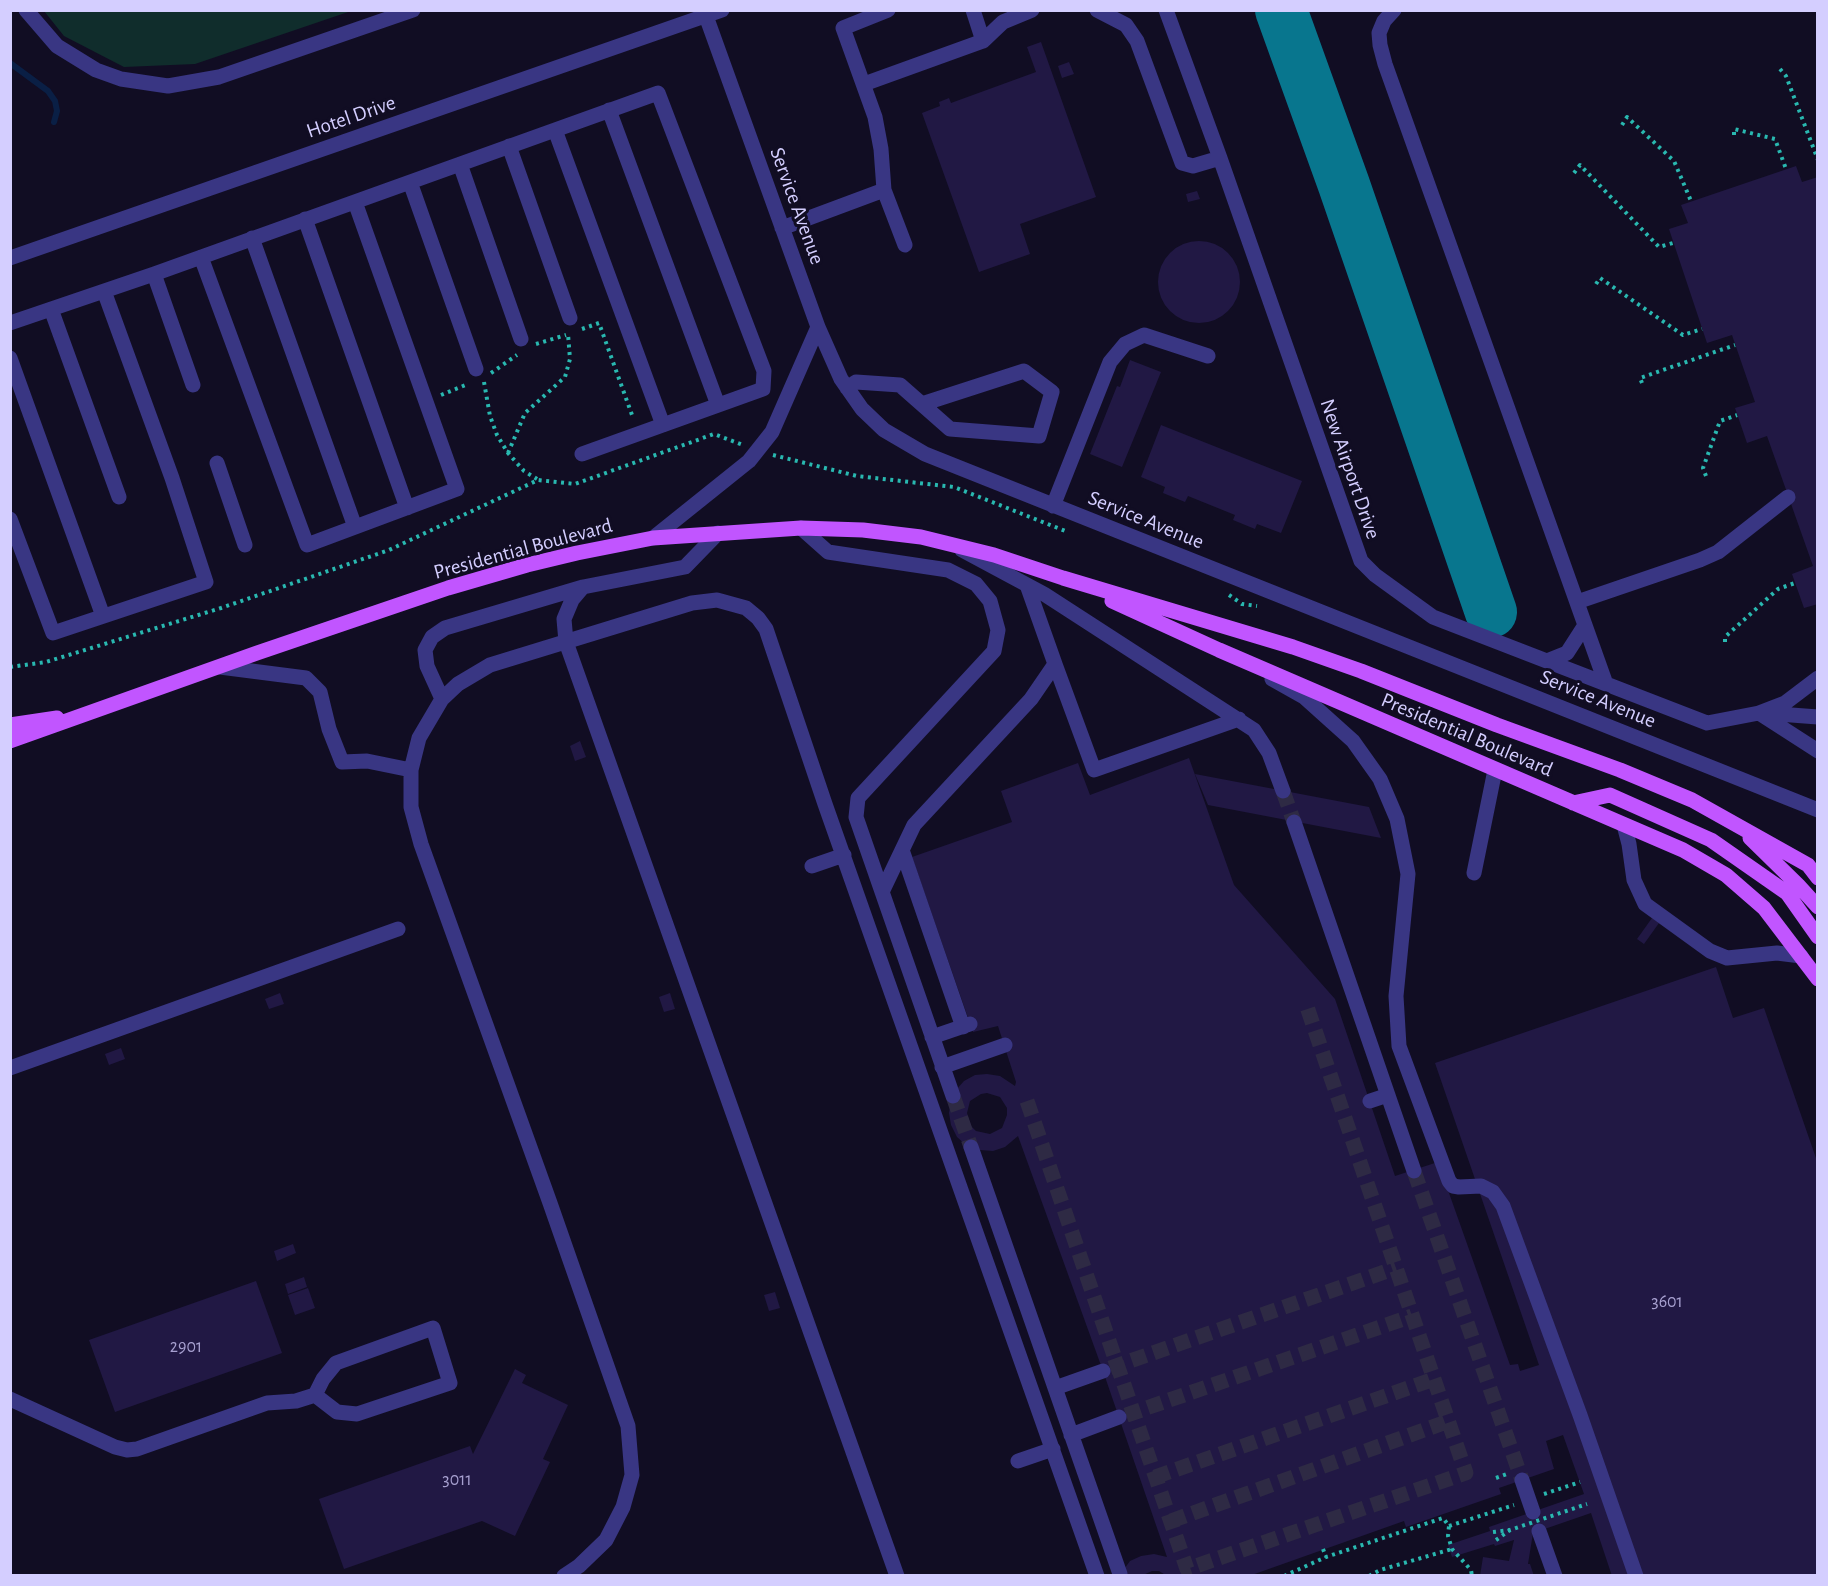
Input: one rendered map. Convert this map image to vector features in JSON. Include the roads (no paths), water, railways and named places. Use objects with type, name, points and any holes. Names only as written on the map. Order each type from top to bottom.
[{"type":"main road","name":"Presidential Boulevard","points":[[10,741],[220,667],[494,575],[577,553],[653,538],[801,528],[863,530],[921,537],[994,555],[1293,647],[1361,671],[1497,725],[1620,770],[1692,800],[1808,866],[1818,878]]},
{"type":"main road","name":"Presidential Boulevard","points":[[1063,578],[1219,650],[1683,850],[1725,875],[1764,908],[1818,979]]},
{"type":"main road","points":[[10,725],[95,711]]},
{"type":"main road","points":[[1573,803],[1610,795],[1711,840],[1787,893],[1818,937]]},
{"type":"main road","points":[[1738,825],[1818,907]]},
{"type":"street","points":[[26,10],[57,46],[96,70],[121,79],[168,86],[219,77],[413,10]]},
{"type":"street","points":[[706,16],[722,10]]},
{"type":"street","points":[[888,10],[843,28],[864,84],[877,128],[884,190],[904,245]]},
{"type":"street","points":[[973,10],[983,41]]},
{"type":"street","points":[[864,84],[983,41],[1003,22],[1032,10]]},
{"type":"street","points":[[1097,10],[1126,25],[1137,41],[1182,163],[1194,166],[1220,158]]},
{"type":"street","name":"New Airport Drive","points":[[1166,10],[1360,561],[1375,576],[1433,617],[1707,723],[1759,713]]},
{"type":"street","points":[[1394,10],[1384,21],[1379,33],[1385,64],[1606,684]]},
{"type":"street","name":"Service Avenue","points":[[706,16],[818,327],[841,379],[861,409],[884,430],[925,454],[1818,810]]},
{"type":"street","name":"Hotel Drive","points":[[10,258],[706,16]]},
{"type":"street","points":[[10,323],[154,274],[658,93],[764,370],[763,389],[582,454]]},
{"type":"street","points":[[609,111],[718,405]]},
{"type":"street","points":[[555,130],[663,425]]},
{"type":"street","points":[[509,146],[570,318]]},
{"type":"street","points":[[460,164],[525,346]]},
{"type":"street","points":[[410,182],[475,376]]},
{"type":"street","points":[[782,228],[884,190]]},
{"type":"street","points":[[201,257],[307,545],[457,489],[355,202]]},
{"type":"street","points":[[304,219],[407,508]]},
{"type":"street","points":[[252,238],[355,527]]},
{"type":"street","points":[[154,274],[193,385]]},
{"type":"street","points":[[10,519],[53,633],[206,582],[172,478],[104,291]]},
{"type":"street","points":[[51,309],[119,497]]},
{"type":"street","points":[[653,538],[749,461],[772,432],[818,327]]},
{"type":"street","points":[[1053,506],[1110,362],[1125,344],[1144,335],[1208,356]]},
{"type":"street","points":[[10,358],[103,616]]},
{"type":"street","points":[[847,388],[856,382],[900,385],[950,429],[1039,436],[1052,392],[1024,371],[922,404]]},
{"type":"street","points":[[217,463],[245,545]]},
{"type":"street","points":[[1577,602],[1718,552],[1788,497]]},
{"type":"street","points":[[801,528],[828,552],[948,570],[976,584],[990,602],[998,630],[994,651],[858,798],[856,817],[953,1096]]},
{"type":"street","points":[[442,699],[427,666],[425,650],[432,637],[445,628],[583,587],[685,567],[718,533]]},
{"type":"street","points":[[950,544],[1027,585],[1101,630],[1254,730],[1269,753],[1283,791]]},
{"type":"street","points":[[1027,585],[1094,770],[1239,719]]},
{"type":"street","points":[[583,587],[572,600],[564,619],[566,642],[897,1575]]},
{"type":"street","points":[[564,1575],[579,1566],[606,1540],[623,1507],[632,1475],[627,1426],[422,844],[411,807],[411,770],[419,738],[442,699],[458,684],[490,665],[692,603],[717,600],[746,608],[766,629],[825,804],[1097,1575]]},
{"type":"street","points":[[1547,662],[1567,653],[1585,625]]},
{"type":"street","points":[[1219,650],[1304,697],[1353,741],[1380,779],[1397,819],[1408,874],[1396,996],[1399,1046],[1449,1181],[1453,1186],[1478,1186],[1493,1192],[1503,1206],[1636,1575]]},
{"type":"street","points":[[882,892],[914,825],[1031,699],[1055,664]]},
{"type":"street","points":[[220,667],[306,678],[320,692],[329,729],[342,762],[367,761],[411,770]]},
{"type":"street","points":[[1759,713],[1785,703],[1818,678]]},
{"type":"street","points":[[1759,713],[1818,717]]},
{"type":"street","points":[[1759,713],[1814,745]]},
{"type":"street","points":[[1474,873],[1495,770]]},
{"type":"street","points":[[1294,822],[1414,1171]]},
{"type":"street","points":[[1624,825],[1634,880],[1645,904],[1710,951],[1727,958],[1776,953],[1802,956]]},
{"type":"street","points":[[902,850],[966,1025],[932,1036]]},
{"type":"street","points":[[812,866],[844,855]]},
{"type":"street","points":[[10,1068],[398,928]]},
{"type":"street","points":[[942,1067],[1005,1045]]},
{"type":"street","points":[[1370,1101],[1388,1095]]},
{"type":"street","points":[[971,1147],[1120,1574]]},
{"type":"street","points":[[10,1399],[115,1447],[127,1450],[137,1449],[267,1403],[296,1401],[315,1395],[323,1379],[336,1363],[433,1329],[450,1383],[357,1414],[337,1412],[315,1395]]},
{"type":"street","points":[[1055,1388],[1104,1371]]},
{"type":"street","points":[[1071,1435],[1119,1417]]},
{"type":"street","points":[[1018,1461],[1053,1449]]},
{"type":"street","points":[[1522,1480],[1529,1506]]},
{"type":"street","points":[[1539,1531],[1555,1575]]},
{"type":"waterway","points":[[10,63],[48,91],[55,101],[57,111],[54,122]]},
{"type":"tunnel","points":[[1283,791],[1294,822]]},
{"type":"tunnel","points":[[1027,1101],[1187,1569],[1466,1473],[1306,1004]]},
{"type":"tunnel","points":[[953,1096],[971,1147]]},
{"type":"tunnel","points":[[1414,1171],[1522,1480]]},
{"type":"tunnel","points":[[1110,1368],[1396,1268]]},
{"type":"tunnel","points":[[1126,1415],[1412,1316]]},
{"type":"tunnel","points":[[1155,1477],[1434,1379]]},
{"type":"tunnel","points":[[1171,1521],[1449,1421]]}]
